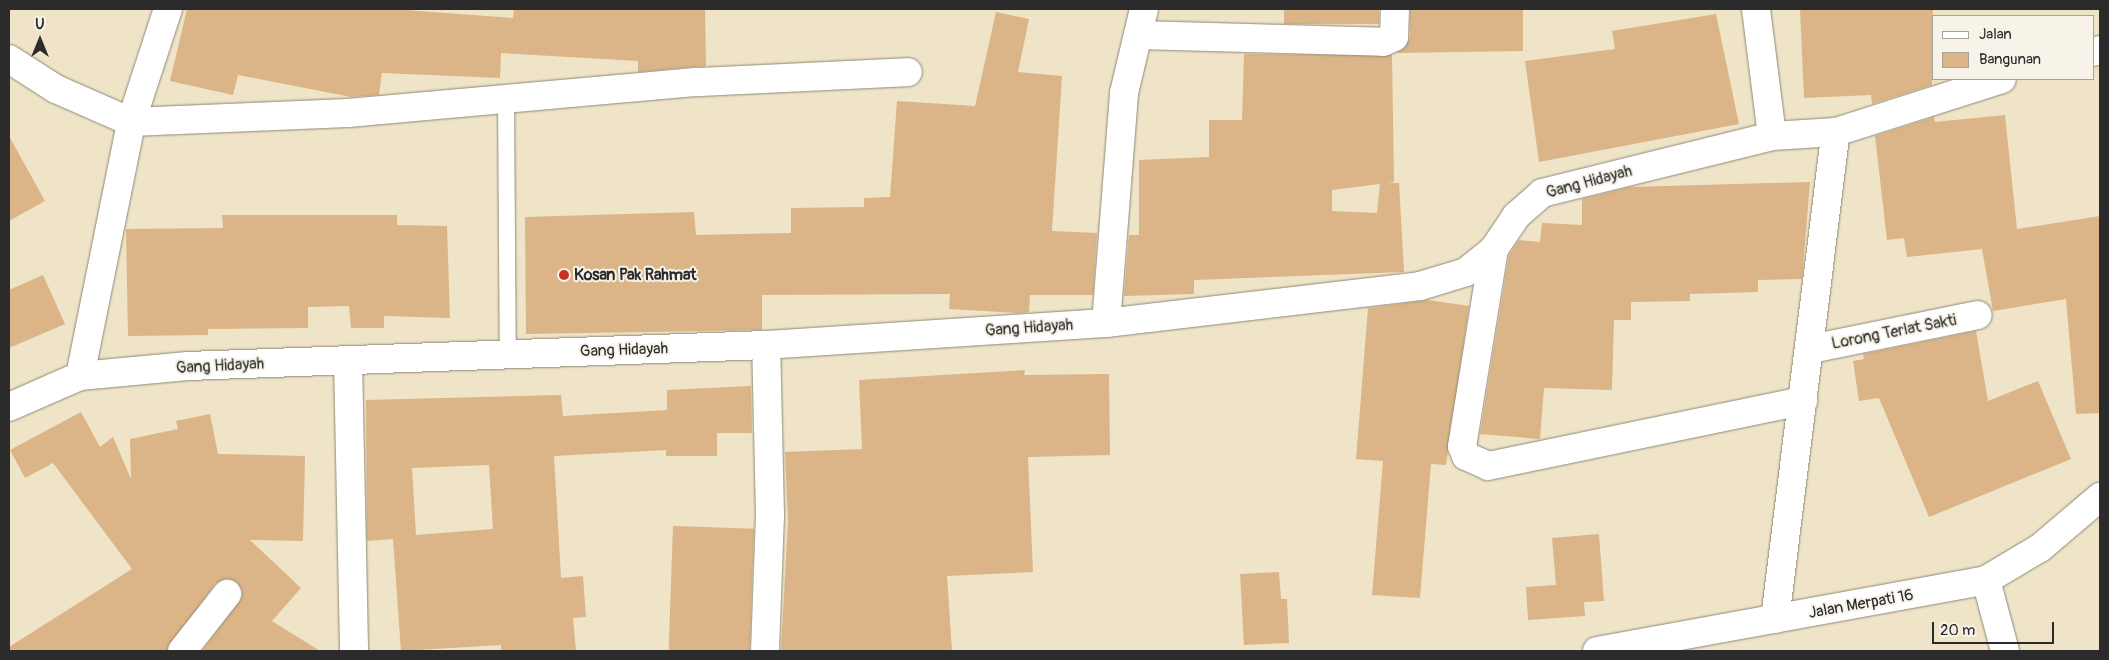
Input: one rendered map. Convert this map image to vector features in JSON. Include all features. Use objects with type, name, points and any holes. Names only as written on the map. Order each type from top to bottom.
[{"type":"street","points":[[80,376],[131,122],[168,9]]},
{"type":"street","points":[[1106,323],[1122,103],[1144,9]]},
{"type":"street","points":[[1138,35],[1383,42],[1394,37],[1395,9]]},
{"type":"street","points":[[1756,9],[1772,136]]},
{"type":"street","points":[[9,60],[56,89],[131,122],[348,113],[698,82],[908,72]]},
{"type":"street","name":"Gang Hidayah","points":[[9,407],[80,376],[188,366],[766,345],[1106,323],[1420,286],[1466,272],[1494,249],[1516,216],[1542,193],[1772,136],[1836,132],[1999,80]]},
{"type":"street","points":[[1775,619],[1811,349],[1836,132]]},
{"type":"street","points":[[1494,249],[1462,446],[1466,456],[1488,466],[1803,401]]},
{"type":"street","name":"Lorong Terlat Sakti","points":[[1811,349],[1978,316]]},
{"type":"street","points":[[766,345],[770,515],[766,651]]},
{"type":"street","points":[[348,360],[354,651]]},
{"type":"street","name":"Jalan Merpati 16","points":[[1596,651],[1684,645],[1775,619],[1986,580],[2040,548],[2100,497]]},
{"type":"street","points":[[1986,580],[2005,651]]},
{"type":"street","points":[[182,651],[227,594]]},
{"type":"lane","points":[[506,99],[508,354]]},
{"type":"building","points":[[187,9],[392,9],[513,18],[514,9],[705,9],[706,66],[638,72],[638,61],[501,53],[500,78],[382,73],[379,95],[351,97],[238,75],[233,95],[170,81]]},
{"type":"building","points":[[1284,9],[1379,9],[1379,24],[1284,24]]},
{"type":"building","points":[[1410,9],[1523,9],[1523,51],[1397,53],[1410,38]]},
{"type":"building","points":[[1800,9],[1933,9],[1932,85],[1872,104],[1871,95],[1804,98]]},
{"type":"building","points":[[996,12],[1029,19],[1018,72],[1062,76],[1052,231],[1097,233],[1093,295],[1030,295],[1029,312],[1019,313],[949,309],[950,294],[762,295],[762,330],[526,334],[525,217],[694,212],[696,235],[791,233],[791,208],[864,207],[864,198],[890,197],[897,101],[975,106]]},
{"type":"building","points":[[1716,14],[1739,124],[1539,162],[1525,61],[1615,49],[1612,31]]},
{"type":"building","points":[[1244,54],[1392,55],[1394,182],[1388,183],[1399,183],[1404,272],[1194,280],[1194,294],[1124,296],[1129,235],[1139,235],[1139,160],[1209,157],[1209,120],[1242,120]],"holes":[[[1380,184],[1377,213],[1332,211],[1332,190]]]},
{"type":"building","points":[[2005,115],[2017,229],[2100,216],[2100,413],[2076,414],[2066,299],[1993,311],[1982,249],[1907,257],[1904,238],[1887,240],[1875,136],[1934,117],[1935,122]]},
{"type":"building","points":[[9,136],[45,201],[9,221]]},
{"type":"building","points":[[1810,182],[1802,279],[1758,280],[1758,292],[1690,294],[1690,301],[1631,302],[1631,320],[1614,320],[1612,390],[1544,388],[1540,439],[1480,434],[1509,255],[1519,240],[1540,242],[1542,223],[1582,225],[1582,199],[1630,187]]},
{"type":"building","points":[[222,215],[397,215],[397,225],[447,226],[450,318],[384,316],[384,328],[351,328],[349,306],[308,307],[308,328],[208,329],[208,335],[128,336],[126,229],[223,228]]},
{"type":"building","points":[[43,275],[65,324],[9,348],[9,290]]},
{"type":"building","points":[[1428,300],[1469,306],[1446,465],[1431,464],[1420,598],[1372,595],[1383,461],[1356,459],[1368,308]]},
{"type":"building","points":[[1976,331],[1988,401],[2038,381],[2071,459],[1929,517],[1879,398],[1859,401],[1853,361],[1864,359],[1863,354]]},
{"type":"building","points":[[1025,370],[1024,375],[1109,374],[1110,455],[1028,457],[1033,572],[947,576],[952,651],[781,651],[788,520],[785,452],[862,449],[859,380]]},
{"type":"building","points":[[751,386],[752,433],[717,433],[717,456],[666,456],[666,450],[554,456],[561,578],[583,576],[586,617],[573,618],[576,651],[501,651],[501,645],[401,651],[393,539],[367,541],[366,400],[561,395],[563,416],[667,410],[667,390]],"holes":[[[489,465],[493,529],[416,535],[412,468]]]},
{"type":"building","points":[[81,412],[100,447],[113,437],[131,479],[130,439],[178,429],[176,421],[210,414],[218,454],[305,456],[303,541],[250,540],[301,588],[272,621],[320,651],[202,651],[242,597],[237,582],[229,579],[215,584],[167,651],[9,651],[9,647],[132,569],[53,463],[25,478],[10,450]]},
{"type":"building","points":[[673,526],[754,529],[750,651],[669,651]]},
{"type":"building","points":[[1599,534],[1604,601],[1584,602],[1585,616],[1528,620],[1526,587],[1556,585],[1552,538]]},
{"type":"building","points":[[1279,572],[1281,599],[1287,599],[1289,643],[1244,645],[1240,574]]},
{"type":"place","name":"Kosan Pak Rahmat","points":[[564,275]]}]
